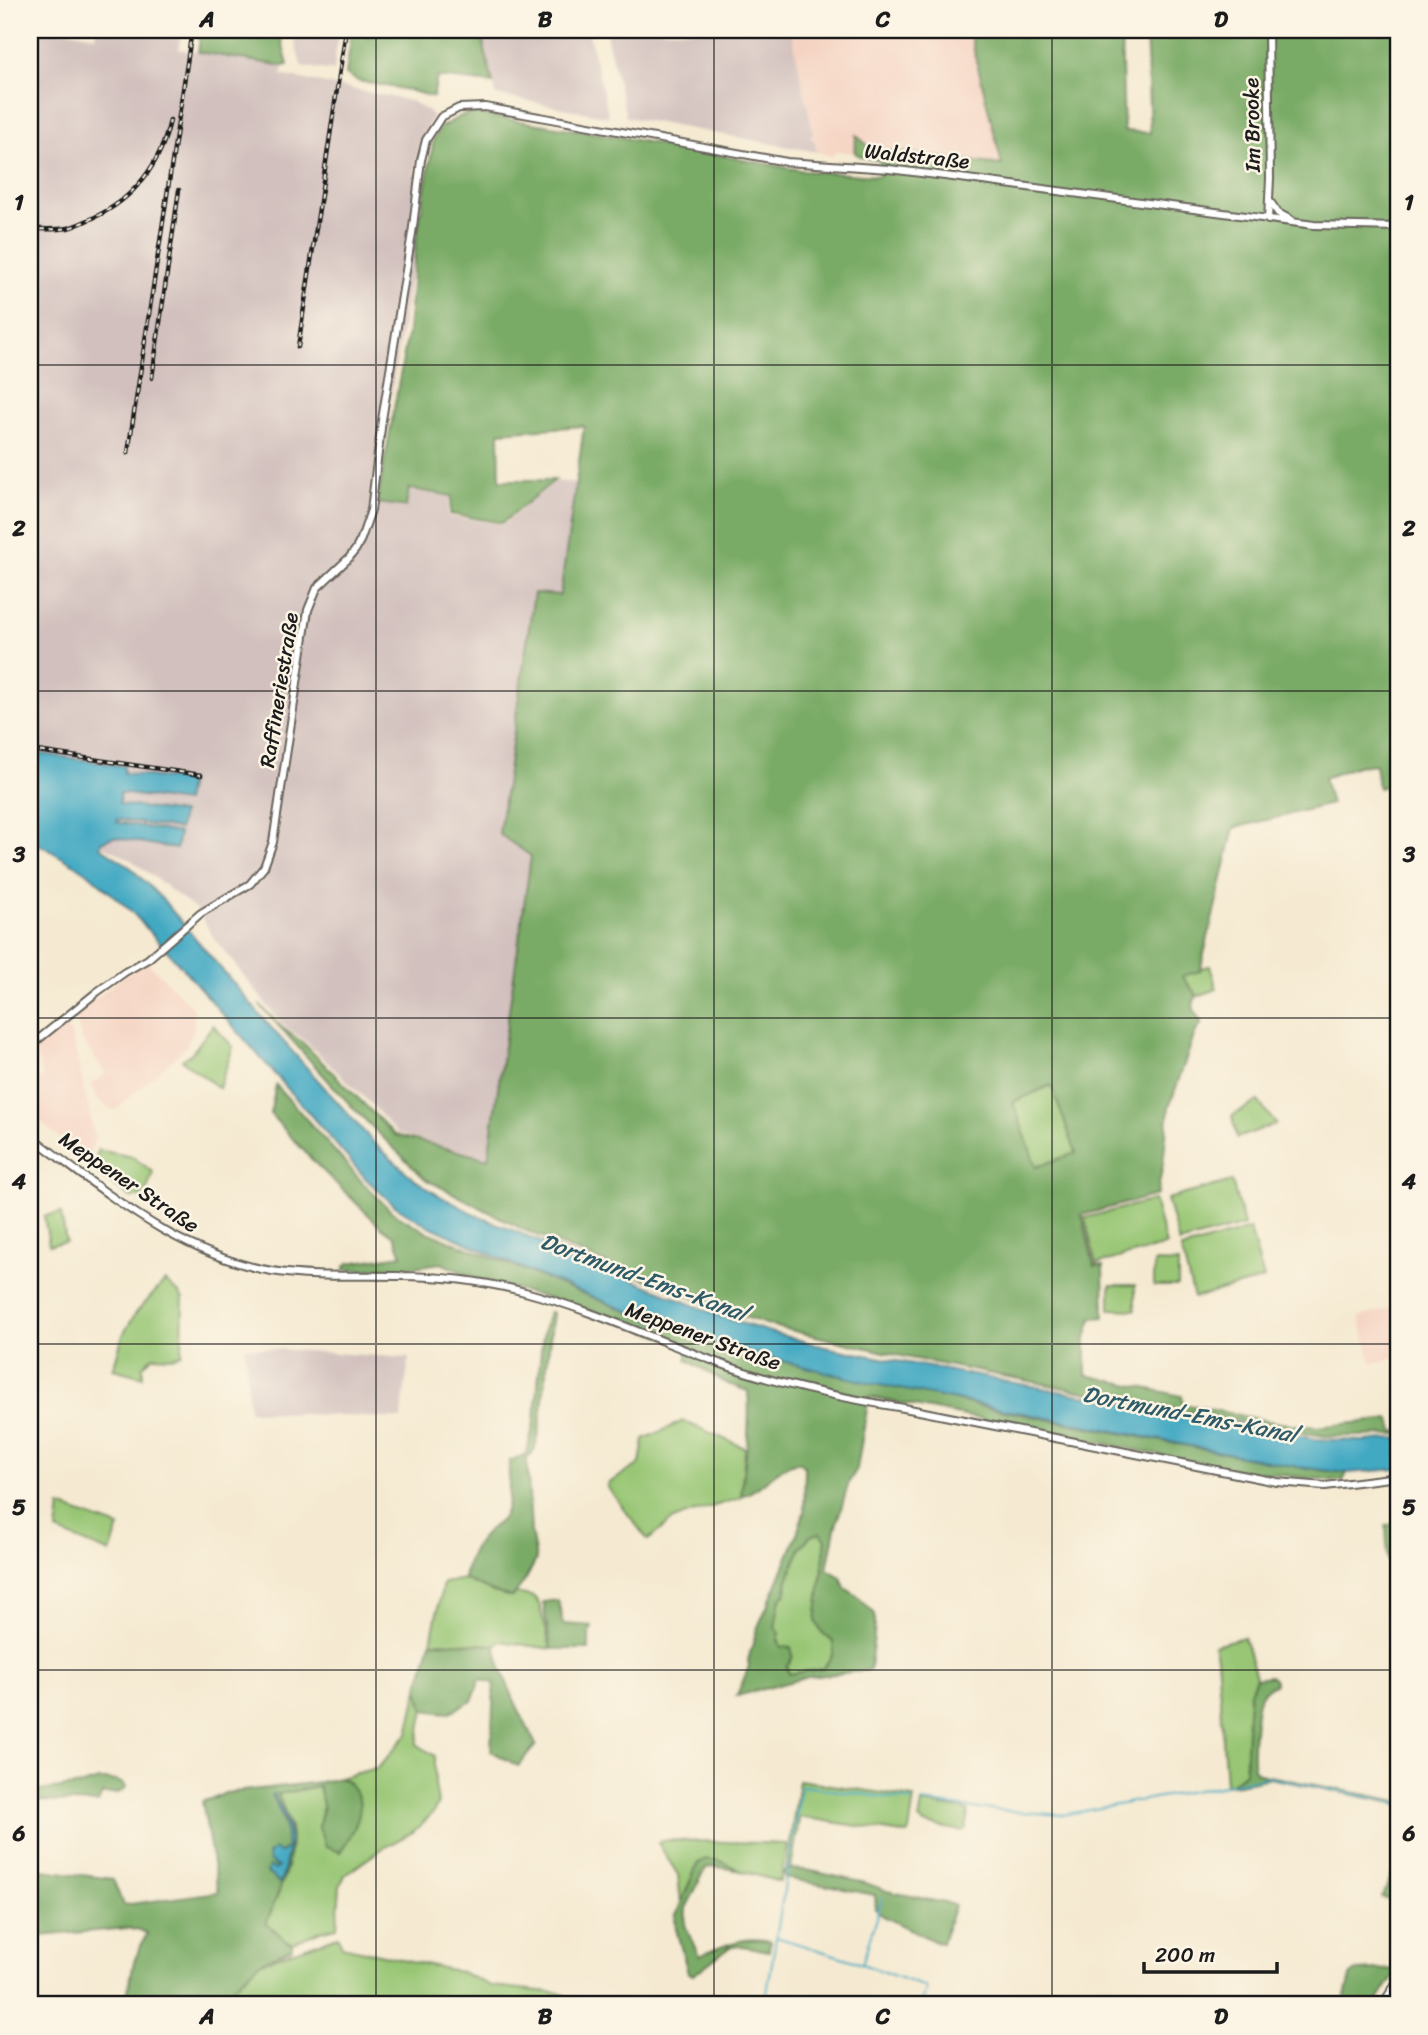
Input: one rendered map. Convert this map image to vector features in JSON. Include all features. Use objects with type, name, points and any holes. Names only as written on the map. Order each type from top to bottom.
[{"type":"street","name":"Im Brooke","points":[[1268,30],[1268,220]]},
{"type":"street","name":"Waldstraße","points":[[438,121],[459,108],[485,107],[787,162],[934,174],[1299,224],[1398,227]]},
{"type":"street","name":"Raffineriestraße","points":[[30,1046],[97,992],[156,952],[201,913],[250,884],[264,867],[272,850],[308,610],[317,588],[356,549],[370,510],[421,160],[426,140],[438,121]]},
{"type":"street","points":[[1269,200],[1278,214],[1299,224]]},
{"type":"street","name":"Meppener Straße","points":[[30,1136],[167,1233],[204,1252],[252,1267],[307,1275],[440,1277],[509,1288],[559,1302],[721,1364],[780,1383],[1265,1480],[1325,1486],[1398,1478]]},
{"type":"street","points":[[1382,2005],[1398,1980]]},
{"type":"shaded area","points":[[30,30],[64,30],[95,36],[96,30],[181,30],[179,49],[283,66],[282,75],[411,101],[433,116],[420,144],[414,174],[426,176],[374,503],[407,509],[410,491],[450,497],[447,516],[503,525],[556,481],[576,483],[560,596],[534,594],[499,835],[531,857],[488,1160],[397,1133],[373,1106],[304,1040],[281,1023],[214,938],[197,910],[134,862],[99,845],[113,837],[176,849],[178,833],[116,822],[117,819],[179,829],[119,804],[120,793],[185,802],[188,781],[124,773],[124,766],[30,752]]},
{"type":"shaded area","points":[[292,30],[338,30],[334,71],[301,66]]},
{"type":"shaded area","points":[[480,30],[588,30],[609,117],[496,95]]},
{"type":"shaded area","points":[[605,30],[791,30],[813,133],[810,138],[814,140],[817,152],[626,117]]},
{"type":"shaded area","points":[[791,30],[969,30],[1002,165],[872,149],[857,136],[855,153],[838,151],[831,156],[817,152],[814,140],[810,138],[813,133]]},
{"type":"shaded area","points":[[147,962],[194,1009],[194,1029],[186,1047],[117,1109],[112,1110],[95,1097],[92,1084],[106,1074],[81,1038],[76,1014],[127,974]]},
{"type":"shaded area","points":[[62,1027],[70,1032],[73,1040],[95,1139],[90,1152],[79,1159],[30,1113],[30,1082],[43,1077],[33,1045]]},
{"type":"shaded area","points":[[1398,1306],[1398,1356],[1372,1364],[1359,1317]]},
{"type":"shaded area","points":[[245,1347],[409,1358],[401,1419],[249,1411]]},
{"type":"green space","points":[[201,30],[279,30],[288,65],[198,52]]},
{"type":"green space","points":[[352,30],[365,30],[367,37],[387,30],[480,30],[493,83],[437,77],[433,97],[358,81],[346,74]]},
{"type":"green space","points":[[969,30],[1121,30],[1124,131],[1150,133],[1146,30],[1398,30],[1398,783],[1378,788],[1375,764],[1357,766],[1324,778],[1331,804],[1234,828],[1200,971],[1182,976],[1197,996],[1193,1007],[1202,1023],[1195,1033],[1169,1108],[1157,1195],[1082,1215],[1094,1266],[1103,1266],[1104,1317],[1092,1318],[1086,1338],[1086,1375],[1182,1396],[1183,1404],[1279,1423],[1317,1427],[1390,1419],[1393,1431],[1398,1431],[1398,1434],[1325,1436],[1271,1428],[910,1358],[772,1326],[730,1312],[522,1229],[425,1179],[354,1109],[259,1004],[281,1027],[303,1043],[395,1135],[488,1159],[531,856],[499,834],[534,593],[560,595],[584,426],[499,432],[500,480],[555,480],[502,523],[450,514],[452,496],[409,489],[406,507],[377,503],[408,331],[416,241],[434,138],[441,127],[471,113],[805,171],[879,176],[881,161],[855,153],[856,135],[872,149],[1002,165]],"holes":[[[1051,1085],[1076,1153],[1036,1167],[1013,1102]]]},
{"type":"green space","points":[[1210,966],[1217,989],[1197,996],[1182,976]]},
{"type":"green space","points":[[213,1025],[233,1047],[219,1088],[182,1060],[191,1054]]},
{"type":"green space","points":[[276,1085],[391,1211],[425,1231],[660,1324],[978,1406],[1298,1467],[1347,1473],[1343,1481],[1338,1481],[1242,1471],[869,1397],[857,1469],[849,1482],[827,1569],[841,1577],[845,1588],[875,1614],[870,1670],[808,1677],[737,1696],[749,1666],[748,1660],[757,1629],[804,1512],[805,1467],[800,1462],[785,1467],[741,1496],[748,1431],[748,1391],[728,1384],[687,1360],[687,1348],[676,1342],[587,1309],[478,1279],[441,1263],[400,1269],[345,1270],[349,1263],[402,1255],[394,1236],[380,1226],[316,1164],[270,1114]],"holes":[[[820,1533],[826,1539],[816,1622],[833,1642],[833,1654],[823,1669],[789,1674],[786,1666],[792,1657],[792,1651],[791,1648],[781,1647],[778,1641],[780,1633],[775,1627],[780,1599],[786,1593],[787,1582],[800,1548],[810,1536]]]},
{"type":"green space","points":[[1052,1085],[1076,1153],[1036,1167],[1013,1102]]},
{"type":"green space","points":[[1258,1101],[1276,1124],[1237,1138],[1232,1116]]},
{"type":"green space","points":[[98,1150],[133,1157],[153,1172],[141,1197],[130,1197],[99,1176],[95,1163]]},
{"type":"green space","points":[[1232,1181],[1244,1225],[1179,1243],[1167,1199]]},
{"type":"green space","points":[[1154,1200],[1166,1245],[1096,1264],[1085,1218]]},
{"type":"green space","points":[[61,1213],[66,1242],[49,1245],[44,1216]]},
{"type":"green space","points":[[1250,1229],[1264,1279],[1194,1298],[1181,1249]]},
{"type":"green space","points":[[1154,1262],[1178,1263],[1178,1286],[1154,1286]]},
{"type":"green space","points":[[165,1281],[183,1299],[182,1354],[171,1357],[153,1356],[143,1366],[143,1377],[113,1369],[123,1335],[135,1314]]},
{"type":"green space","points":[[1110,1285],[1135,1285],[1135,1310],[1110,1309]]},
{"type":"green space","points":[[549,1312],[553,1313],[539,1434],[534,1450],[527,1459],[531,1531],[536,1560],[512,1597],[464,1579],[475,1547],[501,1520],[507,1508],[509,1461],[525,1455],[531,1438],[541,1347]]},
{"type":"green space","points":[[683,1421],[745,1448],[741,1496],[671,1521],[648,1540],[607,1487],[609,1483],[640,1464],[644,1439]]},
{"type":"green space","points":[[60,1506],[119,1527],[110,1553],[57,1531]]},
{"type":"green space","points":[[1398,1524],[1398,1563],[1388,1562],[1386,1525]]},
{"type":"green space","points":[[820,1533],[826,1539],[816,1622],[833,1642],[833,1653],[823,1669],[789,1674],[775,1627],[776,1615],[800,1548],[810,1536]]},
{"type":"green space","points":[[464,1579],[511,1597],[516,1593],[534,1597],[539,1604],[551,1649],[500,1641],[496,1645],[431,1642],[443,1583]]},
{"type":"green space","points":[[558,1600],[563,1624],[592,1626],[589,1649],[551,1649],[543,1602]]},
{"type":"green space","points":[[1244,1637],[1256,1677],[1250,1692],[1245,1772],[1232,1783],[1234,1785],[1226,1784],[1214,1645]]},
{"type":"green space","points":[[431,1642],[496,1645],[506,1680],[536,1745],[518,1766],[491,1751],[494,1683],[480,1679],[472,1701],[448,1713],[424,1710],[418,1689]]},
{"type":"green space","points":[[1270,1676],[1275,1680],[1275,1684],[1261,1696],[1256,1712],[1253,1754],[1256,1771],[1263,1775],[1398,1801],[1398,1804],[1270,1778],[1234,1785],[1232,1783],[1245,1772],[1250,1692],[1256,1678]]},
{"type":"green space","points":[[418,1689],[424,1710],[417,1744],[435,1756],[438,1803],[433,1813],[413,1832],[383,1848],[345,1875],[340,1886],[337,1927],[292,1943],[285,1940],[266,1923],[276,1899],[289,1825],[278,1794],[319,1786],[323,1805],[319,1827],[325,1846],[340,1852],[348,1782],[340,1778],[379,1767],[408,1733]]},
{"type":"green space","points":[[340,1778],[357,1794],[359,1814],[352,1833],[340,1852],[325,1847],[319,1827],[323,1805],[319,1786],[278,1794],[290,1826],[291,1837],[289,1859],[283,1882],[266,1923],[292,1943],[292,1948],[259,1963],[215,2005],[125,2005],[134,1961],[147,1933],[128,1928],[30,1937],[30,1870],[113,1879],[123,1905],[218,1892],[202,1801],[225,1793]],"holes":[[[273,1794],[288,1825],[290,1842],[282,1876],[273,1877],[268,1874],[271,1867],[278,1869],[274,1865],[279,1853],[287,1848],[285,1827]]]},
{"type":"green space","points":[[99,1780],[117,1781],[126,1787],[118,1793],[102,1794],[98,1803],[30,1801],[30,1792]]},
{"type":"green space","points":[[799,1780],[914,1798],[909,1832],[908,1834],[800,1817],[791,1869],[786,1870]]},
{"type":"green space","points":[[922,1803],[968,1810],[966,1829],[962,1831],[924,1824],[919,1820]]},
{"type":"green space","points":[[662,1840],[787,1844],[780,1882],[741,1871],[721,1861],[698,1863],[681,1903],[678,1875],[658,1843]]},
{"type":"green space","points":[[706,1859],[721,1861],[741,1871],[713,1866],[706,1868],[686,1908],[685,1925],[699,1956],[733,1942],[751,1939],[770,1941],[769,1951],[742,1946],[730,1947],[693,1975],[688,1973],[675,1917],[698,1863]]},
{"type":"green space","points":[[1398,1862],[1398,1902],[1382,1897]]},
{"type":"green space","points":[[788,1869],[807,1870],[955,1905],[942,1943],[883,1916],[876,1909],[875,1895],[785,1878],[783,1872]]},
{"type":"green space","points":[[338,1936],[342,1946],[461,1972],[491,1986],[560,1993],[588,2005],[215,2005],[259,1963]]},
{"type":"green space","points":[[1398,1969],[1375,2005],[1343,2005],[1350,1976],[1356,1971]]},
{"type":"water","points":[[30,752],[124,766],[124,773],[189,781],[185,802],[120,793],[119,804],[182,813],[179,829],[117,819],[116,822],[179,833],[176,849],[113,837],[101,842],[100,847],[128,865],[163,900],[267,1023],[374,1143],[414,1179],[476,1215],[725,1318],[770,1332],[825,1347],[1315,1439],[1364,1441],[1398,1438],[1398,1469],[1347,1473],[1298,1467],[869,1383],[716,1344],[660,1324],[526,1270],[427,1225],[395,1206],[367,1180],[132,912],[87,872],[30,839]]},
{"type":"water","points":[[275,1793],[274,1796],[285,1816],[290,1842],[279,1883],[267,1872],[269,1866],[275,1870],[278,1867],[269,1861],[268,1854],[274,1849],[279,1853],[287,1848],[284,1820],[272,1796]]},
{"type":"waterway","points":[[922,1802],[1062,1815],[1268,1777],[1398,1803]]},
{"type":"waterway","points":[[765,2005],[801,1787],[912,1801]]},
{"type":"waterway","points":[[862,1964],[882,1898]]},
{"type":"waterway","points":[[776,1937],[925,1987],[921,2005]]},
{"type":"railway","points":[[128,453],[192,30]]},
{"type":"railway","points":[[298,347],[346,30]]},
{"type":"railway","points":[[30,229],[71,227],[93,218],[121,201],[144,178],[152,165],[160,151],[170,120]]},
{"type":"railway","points":[[152,378],[179,190]]},
{"type":"railway","points":[[30,750],[201,775]]},
{"type":"water label","name":"Dortmund-Ems-Kanal","points":[[644,1277]]},
{"type":"water label","name":"Dortmund-Ems-Kanal","points":[[1190,1414]]}]
